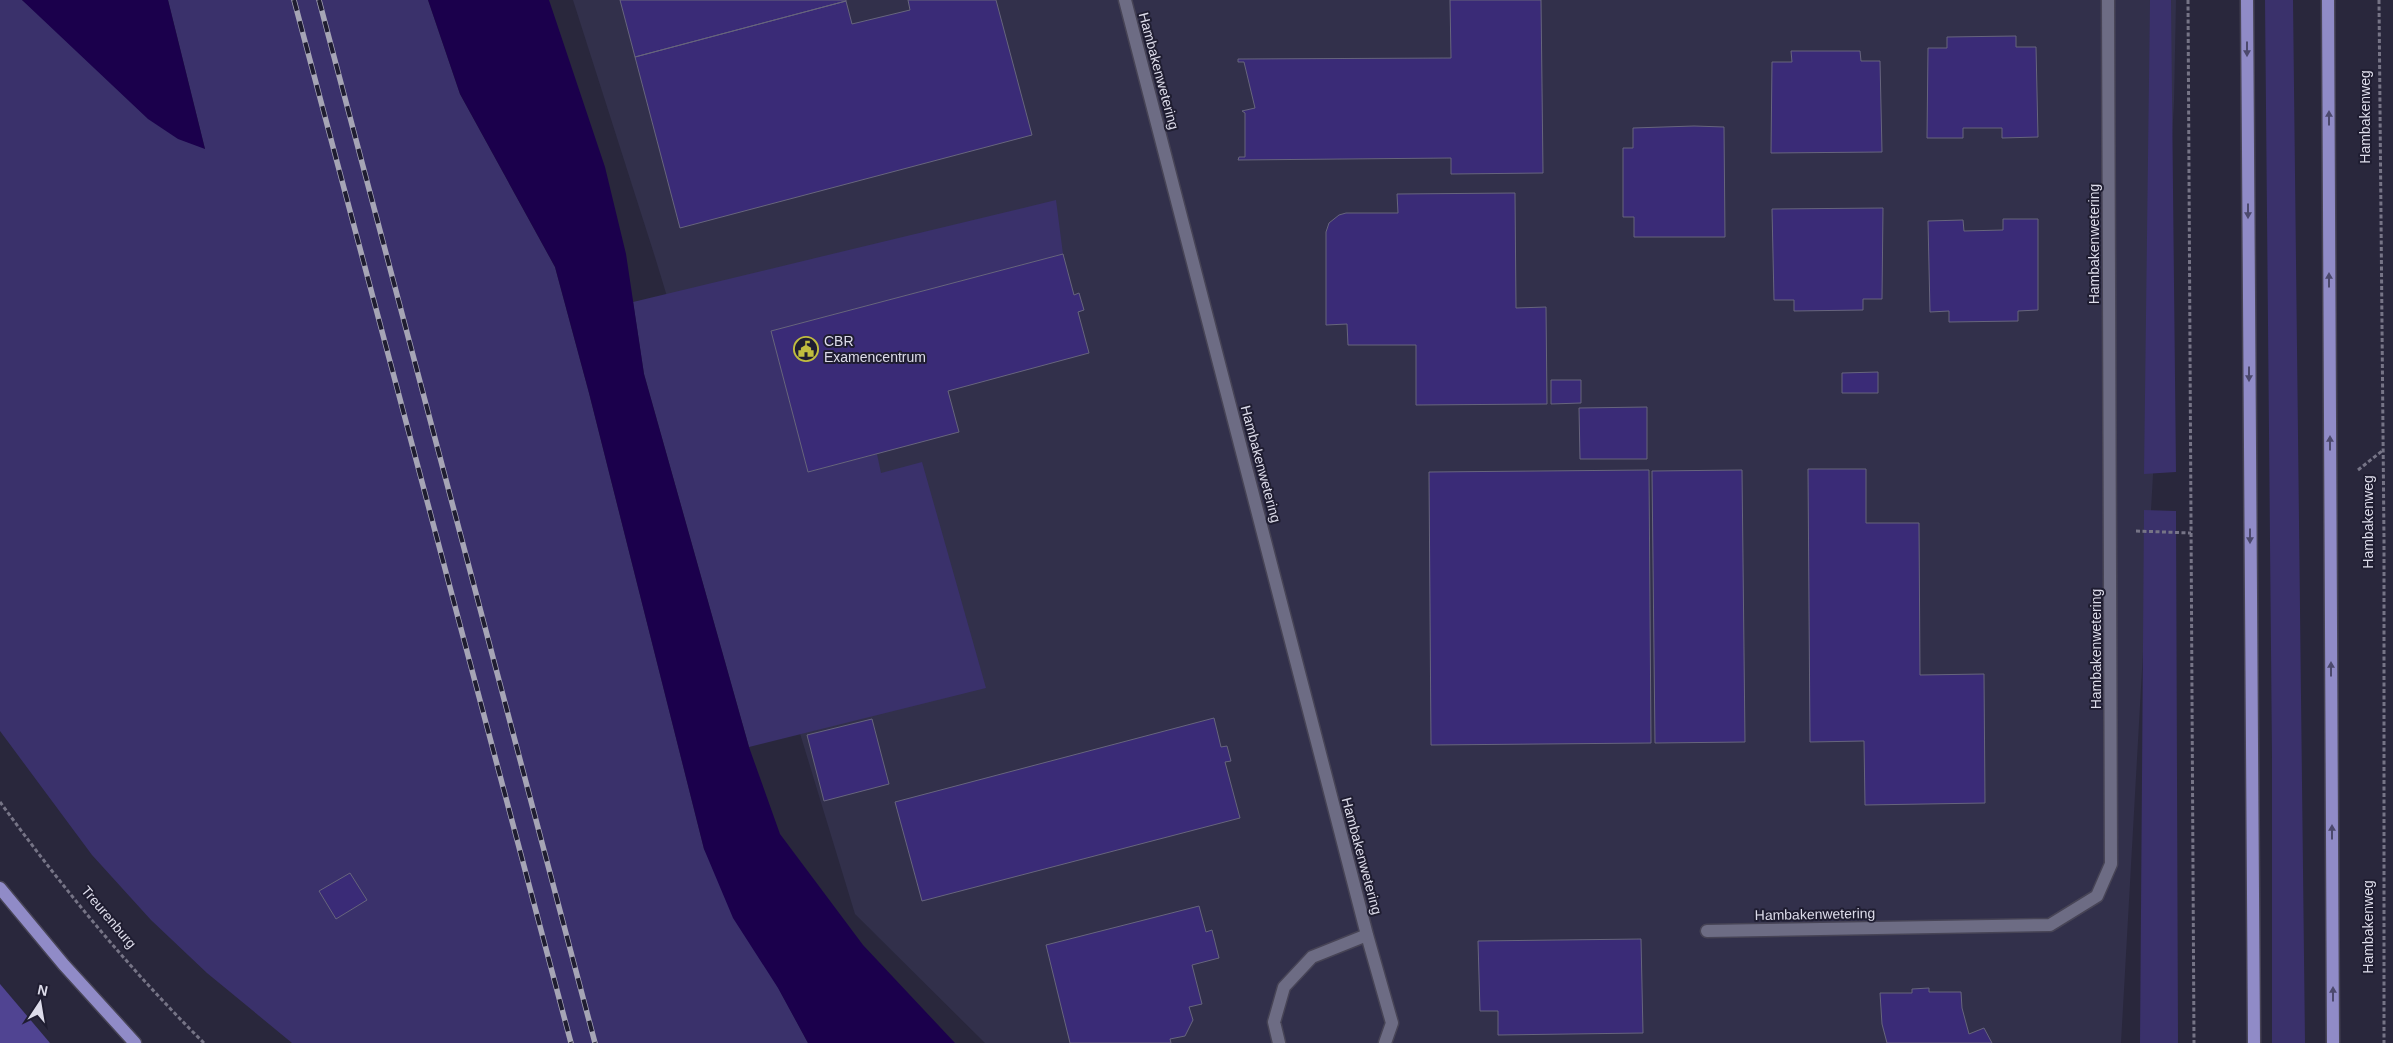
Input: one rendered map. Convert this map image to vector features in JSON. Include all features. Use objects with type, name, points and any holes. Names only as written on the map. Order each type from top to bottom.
[{"type":"main road","points":[[2247,0],[2254,1043]]},
{"type":"main road","points":[[2328,0],[2333,1043]]},
{"type":"main road","points":[[0,888],[64,965],[135,1043]]},
{"type":"street","name":"Hambakenwetering","points":[[1125,0],[1367,934],[1392,1023],[1385,1043]]},
{"type":"street","name":"Hambakenwetering","points":[[1707,931],[2050,925],[2097,896],[2111,864],[2108,0]]},
{"type":"street","name":"Hambakenwetering","points":[[1279,1043],[1274,1022],[1284,986],[1312,957],[1367,934]]},
{"type":"path","points":[[2188,0],[2194,1043]]},
{"type":"path","name":"Hambakenweg","points":[[2379,0],[2384,541],[2384,1043]]},
{"type":"path","points":[[2111,530],[2191,533]]},
{"type":"path","name":"Treurenburg","points":[[0,802],[49,870],[159,999],[204,1043]]},
{"type":"shaded area","points":[[0,0],[22,0],[205,149],[168,0],[428,0],[460,94],[555,267],[589,393],[704,849],[808,1043],[292,1043],[207,973],[151,920],[92,855],[0,731]]},
{"type":"shaded area","points":[[22,0],[168,0],[205,149],[178,139],[148,119]]},
{"type":"shaded area","points":[[428,0],[549,0],[605,167],[626,254],[644,374],[749,747],[780,834],[863,945],[955,1043],[808,1043],[778,988],[733,918],[704,849],[589,393],[555,267],[460,94]]},
{"type":"shaded area","points":[[573,0],[2176,0],[2174,102],[2121,1043],[985,1043],[855,914],[655,257]]},
{"type":"shaded area","points":[[2150,0],[2171,0],[2176,472],[2144,474]]},
{"type":"shaded area","points":[[2265,0],[2293,0],[2305,1043],[2272,1043],[2272,758]]},
{"type":"shaded area","points":[[1056,200],[1063,254],[771,331],[808,472],[877,454],[881,473],[922,462],[986,688],[749,747],[644,374],[633,302]]},
{"type":"shaded area","points":[[2144,510],[2176,511],[2178,1043],[2140,1043]]},
{"type":"shaded area","points":[[0,984],[50,1043],[0,1043]]},
{"type":"building","points":[[620,0],[846,0],[846,1],[635,57]]},
{"type":"building","points":[[908,0],[996,0],[1032,135],[680,228],[635,57],[846,1],[852,24],[910,10]]},
{"type":"building","points":[[1450,0],[1541,0],[1543,173],[1451,174],[1451,158],[1238,160],[1239,157],[1245,157],[1245,113],[1242,111],[1255,108],[1244,62],[1238,62],[1238,59],[1451,58]]},
{"type":"building","points":[[2016,36],[2016,47],[2036,47],[2038,137],[2002,138],[2002,128],[1963,128],[1963,138],[1927,138],[1928,48],[1947,48],[1947,37]]},
{"type":"building","points":[[1791,51],[1860,51],[1861,61],[1880,61],[1882,152],[1771,153],[1772,62],[1792,62]]},
{"type":"building","points":[[1724,127],[1725,237],[1634,237],[1634,217],[1623,217],[1623,148],[1633,148],[1633,128]]},
{"type":"building","points":[[1515,193],[1516,308],[1546,307],[1547,404],[1416,405],[1416,345],[1348,345],[1347,324],[1326,325],[1326,232],[1329,223],[1339,215],[1346,213],[1398,213],[1397,194]]},
{"type":"building","points":[[1883,208],[1882,299],[1863,299],[1863,310],[1794,311],[1794,300],[1774,300],[1772,209]]},
{"type":"building","points":[[2003,219],[2038,219],[2038,310],[2018,311],[2018,321],[1949,322],[1949,311],[1930,312],[1928,221],[1963,220],[1964,231],[2003,230]]},
{"type":"building","points":[[1063,254],[1074,295],[1079,293],[1084,310],[1078,312],[1089,353],[948,391],[959,432],[808,472],[771,331]]},
{"type":"building","points":[[1878,372],[1878,393],[1842,393],[1842,373]]},
{"type":"building","points":[[1551,380],[1581,380],[1581,403],[1551,404]]},
{"type":"building","points":[[1647,407],[1647,459],[1580,459],[1579,408]]},
{"type":"building","points":[[1808,469],[1866,469],[1866,523],[1919,523],[1920,675],[1984,674],[1985,803],[1865,805],[1864,741],[1810,742]]},
{"type":"building","points":[[1649,470],[1651,743],[1431,745],[1429,472]]},
{"type":"building","points":[[1742,470],[1745,742],[1655,743],[1652,471]]},
{"type":"building","points":[[1214,718],[1221,747],[1227,746],[1231,761],[1225,762],[1240,818],[922,901],[895,802]]},
{"type":"building","points":[[872,719],[889,784],[824,801],[807,735]]},
{"type":"building","points":[[350,873],[367,900],[336,919],[319,891]]},
{"type":"building","points":[[1199,906],[1206,932],[1212,930],[1219,958],[1192,965],[1202,1004],[1189,1007],[1193,1020],[1185,1036],[1170,1039],[1171,1043],[1070,1043],[1046,945]]},
{"type":"building","points":[[1641,939],[1643,1033],[1498,1035],[1498,1011],[1480,1011],[1478,941]]},
{"type":"building","points":[[1929,988],[1929,992],[1961,992],[1962,1008],[1969,1034],[1984,1028],[1992,1043],[1887,1043],[1882,1024],[1880,993],[1912,993],[1912,989]]},
{"type":"railway","points":[[294,0],[571,1043]]},
{"type":"railway","points":[[319,0],[595,1043]]},
{"type":"place","name":"CBR Examencentrum","points":[[806,349]]}]
